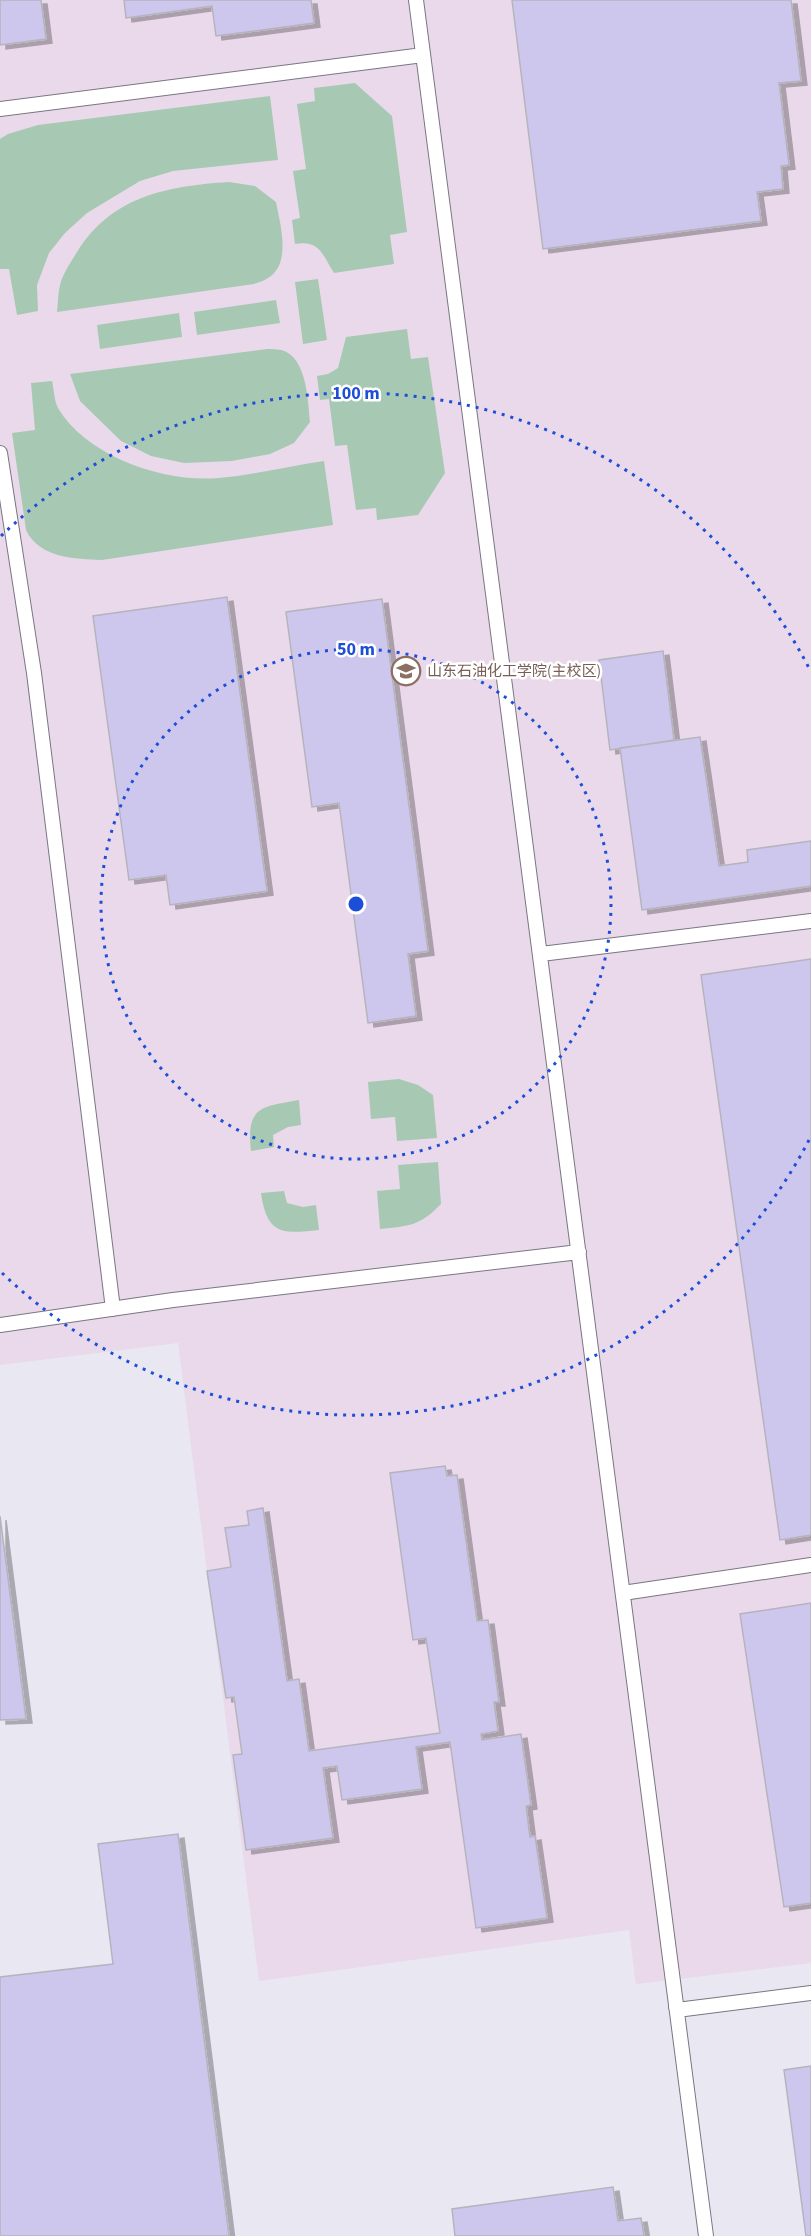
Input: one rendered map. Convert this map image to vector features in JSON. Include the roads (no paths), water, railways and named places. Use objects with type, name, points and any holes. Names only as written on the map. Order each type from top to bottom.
[{"type":"lane","points":[[416,0],[706,2236]]},
{"type":"lane","points":[[0,109],[423,55]]},
{"type":"lane","points":[[0,453],[34,673],[113,1309]]},
{"type":"lane","points":[[541,954],[811,921]]},
{"type":"lane","points":[[0,1325],[579,1252]]},
{"type":"lane","points":[[623,1593],[811,1564]]},
{"type":"lane","points":[[676,2008],[811,1993]]},
{"type":"place","name":"山东石油化工学院(主校区)","points":[[406,671]]}]
